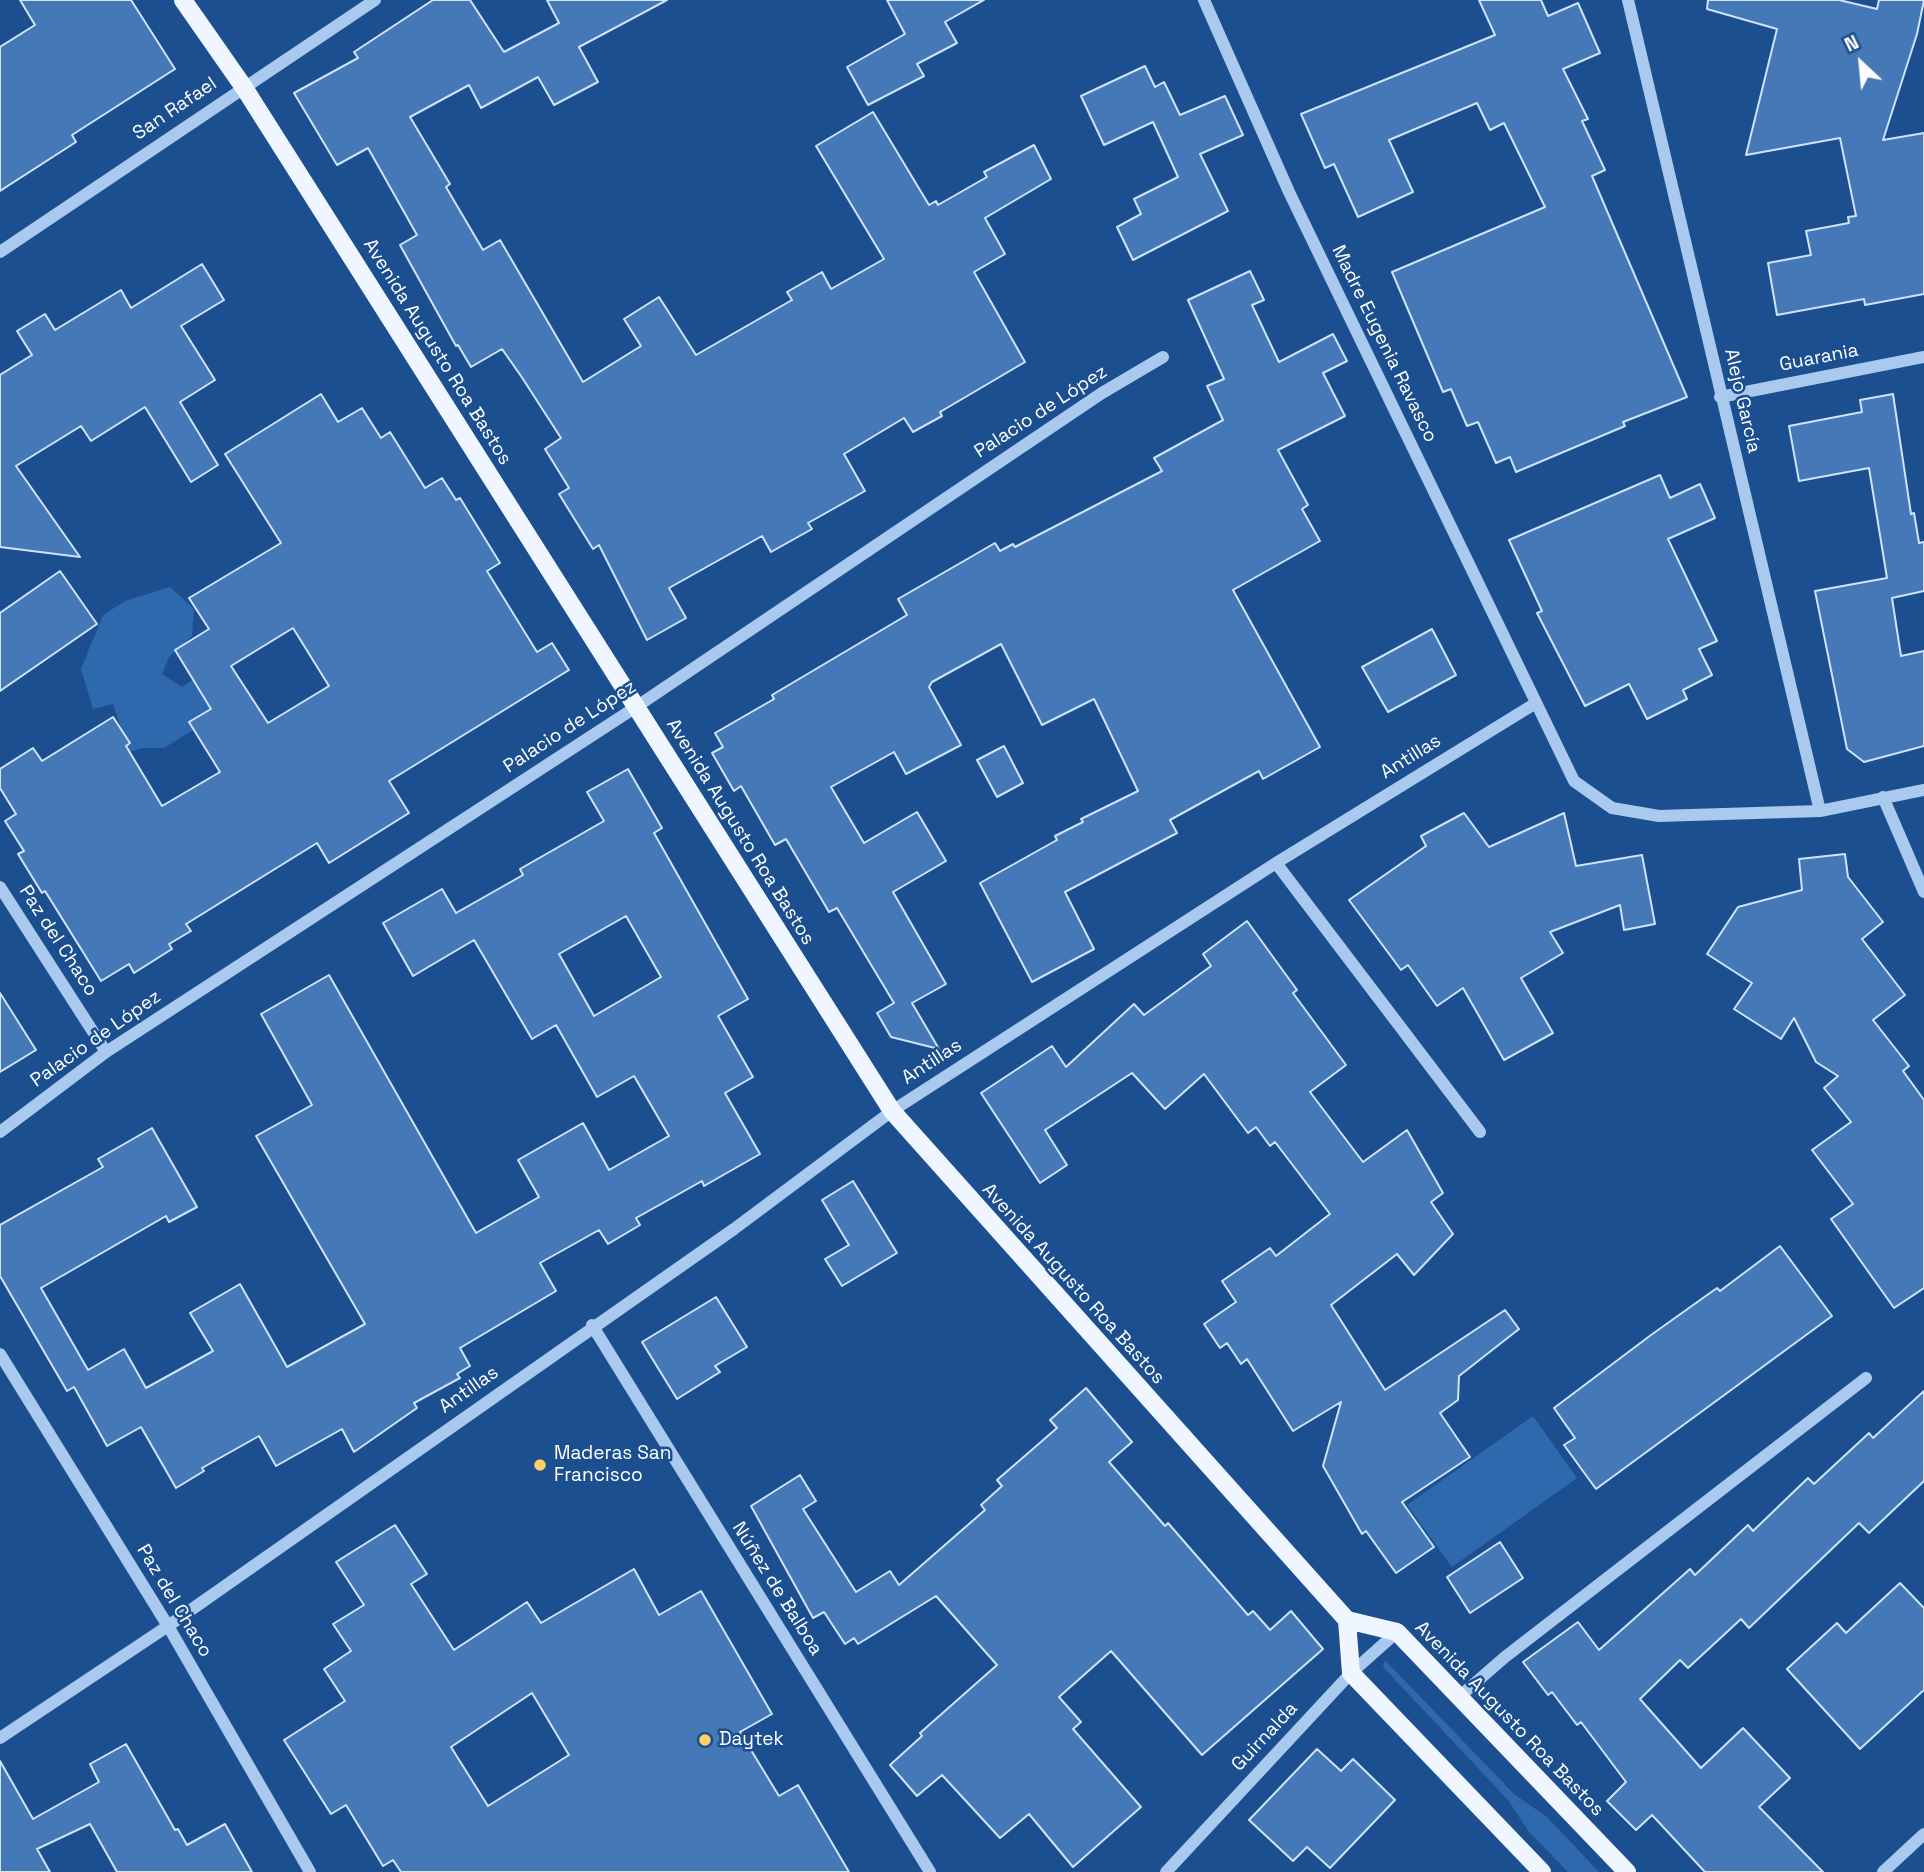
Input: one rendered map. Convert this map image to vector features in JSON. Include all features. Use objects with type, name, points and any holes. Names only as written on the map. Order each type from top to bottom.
[{"type":"main road","name":"Avenida Augusto Roa Bastos","points":[[183,0],[243,86],[892,1111],[1347,1620],[1396,1632],[1628,1872]]},
{"type":"main road","points":[[1347,1620],[1351,1673],[1542,1872]]},
{"type":"street","name":"San Rafael","points":[[0,252],[374,0]]},
{"type":"street","name":"Madre Eugenia Ravasco","points":[[1204,0],[1289,192],[1536,703]]},
{"type":"street","name":"Alejo García","points":[[1628,0],[1820,811]]},
{"type":"street","name":"Palacio de López","points":[[0,1132],[106,1052],[636,707],[1102,393],[1163,357]]},
{"type":"street","name":"Guarania","points":[[1720,397],[1924,357]]},
{"type":"street","points":[[1536,703],[1574,781],[1612,808],[1659,816],[1820,811],[1924,790]]},
{"type":"street","name":"Antillas","points":[[0,1738],[168,1626],[592,1325],[734,1229],[892,1111],[1276,863],[1536,703]]},
{"type":"street","points":[[1883,797],[1924,892]]},
{"type":"street","points":[[1276,863],[1480,1132]]},
{"type":"street","name":"Paz del Chaco","points":[[0,887],[106,1052]]},
{"type":"street","name":"Núñez de Balboa","points":[[592,1325],[930,1872]]},
{"type":"street","name":"Paz del Chaco","points":[[0,1354],[168,1626],[310,1872]]},
{"type":"street","points":[[1459,1697],[1505,1657],[1866,1378]]},
{"type":"street","name":"Guirnalda","points":[[1166,1872],[1351,1673],[1396,1632]]},
{"type":"street","points":[[1883,1872],[1924,1833]]},
{"type":"shaded area","points":[[170,587],[194,609],[192,636],[169,657],[162,674],[182,687],[201,675],[225,692],[209,720],[164,748],[143,748],[129,752],[113,704],[93,709],[81,669],[103,615],[125,601]]},
{"type":"shaded area","points":[[1533,1416],[1577,1478],[1452,1567],[1407,1505]]},
{"type":"shaded area","points":[[1385,1660],[1514,1794],[1547,1817],[1599,1872],[1568,1872],[1529,1832],[1508,1800],[1383,1667]]},
{"type":"building","points":[[20,0],[131,0],[175,69],[72,135],[76,142],[0,191],[0,47],[35,25]]},
{"type":"building","points":[[433,0],[470,0],[504,52],[559,23],[547,0],[667,0],[579,47],[598,82],[554,105],[538,77],[481,108],[469,85],[410,117],[450,184],[446,187],[483,250],[500,240],[583,382],[641,346],[624,319],[659,297],[696,355],[792,300],[787,292],[822,272],[831,289],[884,259],[816,146],[873,112],[929,205],[936,201],[938,205],[987,177],[984,172],[1034,145],[1051,179],[985,218],[1005,254],[974,272],[1025,362],[940,412],[942,416],[913,432],[904,418],[844,454],[865,491],[808,523],[812,529],[771,552],[762,536],[669,588],[686,618],[647,640],[599,545],[593,549],[559,494],[569,488],[545,449],[561,438],[521,376],[502,349],[471,367],[458,345],[456,346],[400,245],[417,235],[368,148],[337,165],[294,93],[358,58],[354,52]]},
{"type":"building","points":[[887,0],[984,0],[945,22],[957,43],[917,64],[924,76],[868,105],[847,67],[905,34]]},
{"type":"building","points":[[1479,0],[1541,0],[1548,16],[1578,3],[1600,53],[1563,69],[1588,119],[1582,121],[1605,170],[1592,176],[1687,397],[1623,422],[1625,426],[1516,472],[1510,457],[1496,463],[1478,422],[1467,426],[1451,389],[1443,392],[1392,272],[1545,207],[1504,123],[1490,130],[1477,103],[1389,140],[1413,192],[1358,217],[1334,164],[1325,168],[1301,114],[1495,35]]},
{"type":"building","points":[[1708,0],[1839,0],[1877,9],[1879,0],[1924,0],[1917,34],[1883,140],[1924,133],[1924,294],[1865,305],[1864,299],[1777,315],[1768,263],[1811,255],[1806,231],[1849,223],[1848,217],[1856,216],[1840,138],[1746,155],[1777,29],[1707,9]]},
{"type":"building","points":[[1145,66],[1155,87],[1164,82],[1180,115],[1225,96],[1243,135],[1200,154],[1228,211],[1133,260],[1117,227],[1141,214],[1134,199],[1178,177],[1153,122],[1104,145],[1081,96]]},
{"type":"building","points":[[202,264],[224,300],[181,326],[215,380],[180,402],[218,465],[191,482],[145,407],[91,441],[81,426],[16,466],[80,557],[0,547],[0,375],[32,355],[17,331],[45,314],[55,330],[121,290],[131,308]]},
{"type":"building","points":[[1250,271],[1264,300],[1252,305],[1279,362],[1333,334],[1347,361],[1323,373],[1345,416],[1278,450],[1308,505],[1302,509],[1320,541],[1233,590],[1320,747],[1263,779],[1259,771],[1170,820],[1177,833],[1065,892],[1094,949],[1032,982],[980,883],[1057,840],[1055,836],[1083,822],[1081,819],[1138,791],[1094,699],[1042,725],[1001,644],[932,682],[929,687],[961,745],[906,774],[894,752],[831,787],[864,843],[917,812],[946,861],[893,892],[946,984],[912,1003],[939,1049],[891,1037],[877,1013],[894,1003],[837,908],[829,912],[786,839],[775,845],[741,786],[734,791],[712,753],[723,747],[715,733],[774,699],[772,695],[907,615],[898,599],[995,543],[1000,551],[1013,544],[1015,547],[1162,471],[1154,458],[1223,420],[1207,386],[1224,379],[1188,300]]},
{"type":"building","points":[[321,394],[338,422],[362,408],[381,438],[390,432],[425,488],[442,478],[456,500],[460,498],[500,563],[487,571],[537,652],[552,643],[569,670],[389,781],[409,813],[329,863],[317,843],[186,924],[191,931],[169,944],[172,949],[134,973],[129,964],[101,981],[45,891],[42,893],[18,854],[24,851],[5,821],[16,814],[0,788],[0,769],[33,748],[42,761],[113,717],[130,743],[126,746],[162,806],[220,772],[189,722],[211,709],[175,650],[209,629],[189,598],[281,543],[225,454]],"holes":[[[293,628],[329,686],[268,723],[231,666]]]},
{"type":"building","points":[[1893,394],[1911,514],[1914,513],[1919,543],[1924,542],[1924,591],[1892,598],[1901,656],[1924,651],[1924,746],[1864,762],[1847,749],[1815,591],[1887,578],[1869,468],[1799,481],[1789,426],[1862,412],[1860,400]]},
{"type":"building","points":[[1660,475],[1670,498],[1700,484],[1715,518],[1668,539],[1717,641],[1699,649],[1712,675],[1683,690],[1687,699],[1647,719],[1629,684],[1585,706],[1537,613],[1542,611],[1509,540]]},
{"type":"building","points":[[60,571],[97,624],[0,691],[0,613]]},
{"type":"building","points":[[1432,629],[1456,675],[1388,712],[1362,667]]},
{"type":"building","points":[[1004,746],[1023,783],[997,797],[977,760]]},
{"type":"building","points":[[628,769],[662,828],[654,833],[748,999],[718,1016],[753,1077],[725,1093],[760,1154],[704,1186],[702,1181],[636,1218],[640,1225],[608,1244],[599,1230],[540,1263],[556,1291],[460,1348],[470,1366],[457,1374],[460,1378],[414,1403],[417,1408],[354,1452],[342,1429],[276,1466],[259,1436],[202,1468],[204,1471],[176,1488],[141,1427],[107,1446],[74,1387],[67,1391],[0,1276],[0,1225],[103,1167],[98,1159],[152,1128],[197,1207],[169,1222],[166,1216],[41,1288],[88,1370],[124,1349],[146,1388],[213,1351],[190,1313],[240,1284],[287,1367],[365,1324],[256,1136],[312,1105],[261,1014],[329,975],[476,1233],[539,1197],[518,1160],[583,1123],[609,1170],[669,1136],[634,1076],[597,1097],[556,1025],[532,1039],[474,940],[413,976],[383,923],[442,889],[456,913],[523,875],[520,869],[604,821],[587,792]],"holes":[[[626,916],[661,977],[594,1016],[559,954]]]},
{"type":"building","points":[[1464,813],[1489,847],[1564,813],[1576,866],[1642,855],[1655,924],[1624,930],[1620,905],[1550,932],[1563,953],[1521,978],[1553,1033],[1504,1060],[1463,988],[1437,1006],[1408,965],[1401,970],[1349,900],[1426,846],[1421,836]]},
{"type":"building","points":[[1845,854],[1848,877],[1883,922],[1862,939],[1905,995],[1873,1020],[1909,1066],[1903,1071],[1924,1100],[1924,1288],[1894,1308],[1831,1219],[1853,1204],[1812,1150],[1851,1122],[1824,1088],[1838,1076],[1816,1062],[1794,1018],[1781,1039],[1734,1009],[1752,983],[1707,954],[1738,907],[1802,890],[1799,859]]},
{"type":"building","points":[[1247,921],[1297,990],[1293,993],[1346,1065],[1310,1092],[1363,1162],[1407,1130],[1443,1193],[1431,1202],[1453,1234],[1414,1275],[1397,1254],[1331,1305],[1385,1390],[1505,1310],[1519,1329],[1459,1376],[1458,1400],[1440,1413],[1470,1457],[1402,1502],[1434,1547],[1396,1573],[1366,1531],[1362,1534],[1323,1466],[1341,1402],[1293,1431],[1247,1359],[1241,1364],[1227,1343],[1220,1348],[1204,1324],[1236,1302],[1222,1281],[1270,1248],[1276,1256],[1330,1214],[1275,1142],[1270,1146],[1256,1127],[1248,1133],[1204,1074],[1165,1109],[1132,1073],[1045,1130],[1067,1165],[1040,1183],[981,1093],[1052,1046],[1066,1067],[1134,1004],[1144,1015],[1211,966],[1203,954]]},
{"type":"building","points":[[0,993],[36,1050],[0,1072]]},
{"type":"building","points":[[853,1181],[897,1253],[842,1286],[825,1259],[849,1245],[822,1200]]},
{"type":"building","points":[[1780,1246],[1832,1316],[1596,1489],[1564,1445],[1575,1438],[1554,1408],[1651,1335],[1717,1288],[1720,1291]]},
{"type":"building","points":[[716,1297],[747,1347],[715,1366],[720,1372],[677,1399],[642,1342]]},
{"type":"building","points":[[1086,1388],[1132,1442],[1109,1462],[1165,1526],[1168,1523],[1248,1615],[1253,1611],[1270,1630],[1291,1611],[1323,1649],[1202,1755],[1111,1651],[1059,1697],[1081,1722],[1073,1729],[1141,1807],[1073,1867],[1029,1814],[1000,1838],[942,1775],[917,1796],[890,1765],[922,1736],[920,1733],[997,1665],[936,1596],[858,1644],[854,1638],[845,1644],[824,1612],[813,1618],[751,1506],[800,1475],[816,1501],[803,1509],[856,1592],[890,1571],[899,1585],[985,1510],[981,1505],[1002,1486],[997,1480],[1057,1428],[1050,1420]]},
{"type":"building","points":[[1924,1391],[1924,1481],[1869,1533],[1859,1523],[1749,1628],[1741,1619],[1688,1668],[1680,1660],[1640,1699],[1701,1768],[1743,1728],[1790,1778],[1759,1807],[1823,1872],[1705,1872],[1652,1815],[1636,1830],[1607,1801],[1626,1782],[1581,1722],[1577,1725],[1552,1692],[1548,1695],[1523,1662],[1578,1622],[1599,1650],[1690,1569],[1695,1575],[1748,1525],[1753,1531],[1808,1478],[1814,1484],[1869,1433],[1873,1438]]},
{"type":"building","points":[[395,1525],[427,1574],[411,1584],[454,1650],[527,1602],[541,1623],[634,1569],[659,1615],[701,1591],[772,1714],[740,1732],[779,1796],[798,1785],[849,1872],[401,1872],[393,1860],[383,1866],[346,1805],[331,1814],[284,1740],[345,1701],[324,1669],[351,1651],[333,1624],[364,1605],[336,1562]],"holes":[[[532,1693],[569,1755],[488,1806],[451,1747]]]},
{"type":"building","points":[[1500,1542],[1523,1578],[1470,1613],[1447,1577]]},
{"type":"building","points":[[1900,1583],[1924,1608],[1924,1690],[1860,1749],[1787,1669],[1837,1623],[1846,1633]]},
{"type":"building","points":[[126,1744],[175,1830],[178,1829],[187,1845],[225,1824],[252,1872],[117,1872],[90,1824],[37,1849],[50,1872],[0,1872],[0,1761],[33,1819],[99,1782],[90,1764]]},
{"type":"building","points":[[1317,1749],[1341,1771],[1353,1759],[1395,1800],[1330,1868],[1307,1847],[1293,1861],[1249,1820]]},
{"type":"place","name":"Maderas San Francisco","points":[[540,1465]]},
{"type":"place","name":"Daytek","points":[[705,1740]]}]
